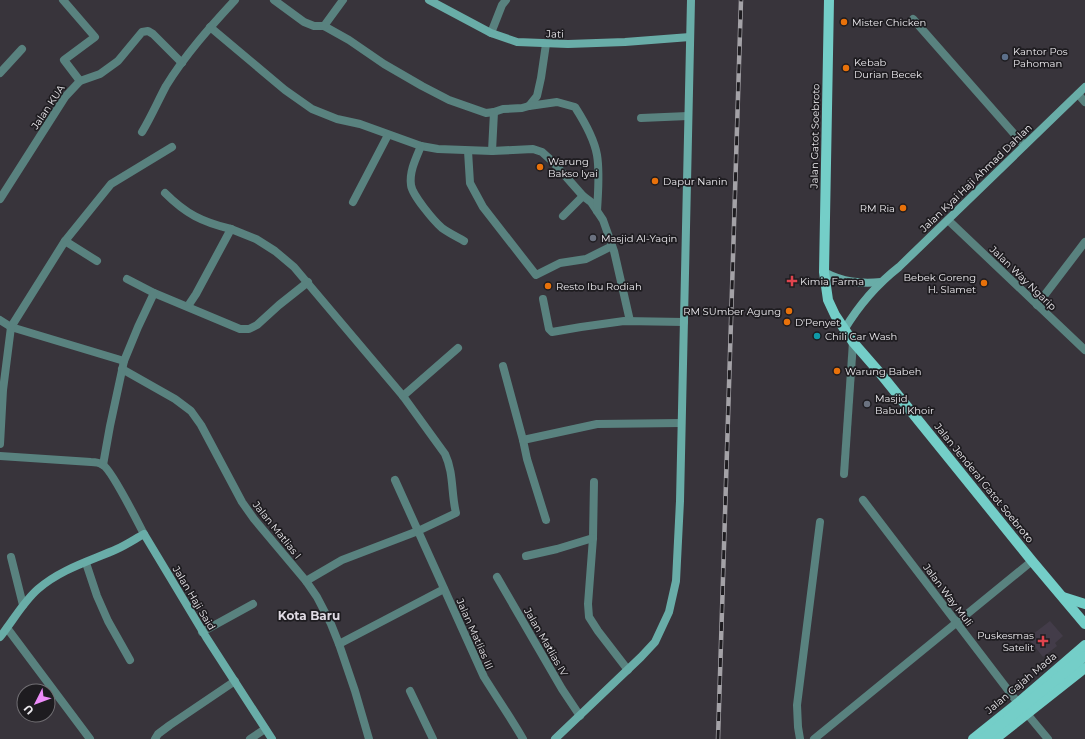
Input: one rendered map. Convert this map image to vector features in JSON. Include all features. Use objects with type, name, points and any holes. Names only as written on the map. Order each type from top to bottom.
[{"type":"main road","name":"Jalan Gatot Soebroto","points":[[824,272],[829,0]]},
{"type":"main road","name":"Jalan Jenderal Gatot Soebroto","points":[[824,272],[828,300],[844,330],[1085,624]]},
{"type":"main road","points":[[1063,597],[1085,604]]},
{"type":"main road","name":"Jalan Gajah Mada","points":[[973,739],[1018,703],[1085,645]]},
{"type":"main road","points":[[982,739],[1085,656]]},
{"type":"main road","points":[[995,739],[1085,668]]},
{"type":"street","points":[[63,0],[95,37],[64,60],[80,81]]},
{"type":"street","points":[[142,132],[166,86],[182,63],[210,27],[235,0]]},
{"type":"street","points":[[274,0],[304,22],[314,26],[324,26],[349,40],[384,64],[436,93],[449,100],[474,109],[486,113],[494,112],[503,108],[522,108],[556,102],[575,107],[586,124],[597,153],[597,210]]},
{"type":"street","points":[[324,26],[343,0]]},
{"type":"street","name":"Jati","points":[[429,0],[439,2],[491,33],[517,42],[546,44],[625,42],[690,37]]},
{"type":"street","points":[[491,33],[502,5],[506,0]]},
{"type":"street","points":[[555,739],[628,670],[655,642],[669,612],[673,596],[678,566],[691,0]]},
{"type":"street","points":[[913,19],[1024,145]]},
{"type":"street","points":[[210,27],[285,90],[312,108],[337,119],[360,124],[421,146],[438,149],[468,151],[533,149],[542,152],[583,196],[591,202],[607,228],[630,321]]},
{"type":"street","name":"Jalan KUA","points":[[0,199],[65,97],[80,81],[100,74],[118,61],[142,32],[148,31],[153,34],[182,63]]},
{"type":"street","points":[[529,106],[537,96],[546,44]]},
{"type":"street","points":[[0,73],[22,50]]},
{"type":"street","name":"Jalan Kyai Haji Ahmad Dahlan","points":[[844,330],[860,304],[881,282],[899,267],[1085,87]]},
{"type":"street","points":[[1078,94],[1085,102]]},
{"type":"street","points":[[492,151],[494,112]]},
{"type":"street","points":[[641,118],[688,116]]},
{"type":"street","points":[[353,202],[388,134]]},
{"type":"street","points":[[421,146],[411,172],[411,187],[424,208],[438,224],[448,232],[464,241]]},
{"type":"street","points":[[0,444],[11,327],[64,241],[111,184],[172,147]]},
{"type":"street","points":[[468,151],[470,183],[483,207],[536,275],[560,263],[586,259],[612,246]]},
{"type":"street","points":[[165,193],[180,208],[214,225],[231,228],[256,239],[275,251],[294,267],[403,396],[445,454],[450,464],[456,513],[418,531],[342,560],[306,581]]},
{"type":"street","points":[[562,216],[583,196]]},
{"type":"street","name":"Jalan Way Ngarip","points":[[948,220],[1085,350]]},
{"type":"street","points":[[188,306],[196,294],[231,228]]},
{"type":"street","points":[[64,241],[97,261]]},
{"type":"street","points":[[1037,305],[1085,242]]},
{"type":"street","points":[[824,272],[834,278],[857,283],[881,282]]},
{"type":"street","points":[[127,279],[154,293],[240,329],[249,329],[257,325],[308,282]]},
{"type":"street","points":[[0,456],[103,464],[123,365],[138,327],[154,293]]},
{"type":"street","points":[[543,299],[549,329],[552,332],[630,321],[684,322]]},
{"type":"street","points":[[0,320],[11,327],[123,365]]},
{"type":"street","points":[[844,474],[853,342]]},
{"type":"street","points":[[403,396],[458,348]]},
{"type":"street","name":"Jalan Matlias I","points":[[123,365],[175,399],[191,412],[201,425],[242,502],[254,519],[306,581],[324,609],[339,644],[355,691],[368,739]]},
{"type":"street","points":[[502,366],[527,459],[546,520]]},
{"type":"street","points":[[523,440],[597,424],[681,423]]},
{"type":"street","name":"Jalan Haji Said","points":[[103,464],[110,472],[144,534],[202,632],[272,739]]},
{"type":"street","name":"Jalan Matlias III","points":[[395,480],[484,677],[495,696],[506,709],[523,739]]},
{"type":"street","points":[[594,482],[593,538],[588,604],[589,617],[628,670]]},
{"type":"street","name":"Jalan Way Muli","points":[[863,500],[1018,703],[1048,739]]},
{"type":"street","points":[[800,739],[797,705],[820,522]]},
{"type":"street","points":[[0,637],[23,605],[52,579],[69,569],[119,548],[144,534]]},
{"type":"street","points":[[526,556],[557,549],[593,538]]},
{"type":"street","points":[[11,557],[23,605]]},
{"type":"street","points":[[814,739],[1032,561]]},
{"type":"street","points":[[86,563],[97,596],[108,621],[130,660]]},
{"type":"street","name":"Jalan Matlias IV","points":[[497,577],[562,689],[580,716]]},
{"type":"street","points":[[339,644],[444,589]]},
{"type":"street","points":[[202,632],[253,604]]},
{"type":"street","points":[[7,628],[90,739]]},
{"type":"street","points":[[155,739],[158,734],[170,725],[235,681]]},
{"type":"street","points":[[410,691],[433,739]]},
{"type":"street","points":[[250,739],[265,729]]},
{"type":"shaded area","name":"Puskesmas Satelit","points":[[1050,621],[1063,636],[1055,643],[1057,646],[1043,657],[1028,638]]},
{"type":"railway","points":[[718,739],[741,0]]},
{"type":"place","name":"Mister Chicken","points":[[844,22]]},
{"type":"place","name":"Kantor Pos Pahoman","points":[[1005,57]]},
{"type":"place","name":"Kebab Durian Becek","points":[[846,68]]},
{"type":"place","name":"Warung Bakso Iyai","points":[[540,167]]},
{"type":"place","name":"Dapur Nanin","points":[[655,181]]},
{"type":"place","name":"RM Ria","points":[[903,208]]},
{"type":"place","name":"Masjid Al-Yaqin","points":[[593,238]]},
{"type":"place","name":"Kimia Farma","points":[[792,281]]},
{"type":"place","name":"Bebek Goreng H. Slamet","points":[[984,283]]},
{"type":"place","name":"Resto Ibu Rodiah","points":[[548,286]]},
{"type":"place","name":"RM SUmber Agung","points":[[789,311]]},
{"type":"place","name":"D'Penyet","points":[[787,322]]},
{"type":"place","name":"Chili Car Wash","points":[[817,336]]},
{"type":"place","name":"Warung Babeh","points":[[837,371]]},
{"type":"place","name":"Masjid Babul Khoir","points":[[867,404]]},
{"type":"place","name":"Puskesmas Satelit","points":[[1043,641]]},
{"type":"district","name":"Kota Baru","points":[[309,615]]}]
